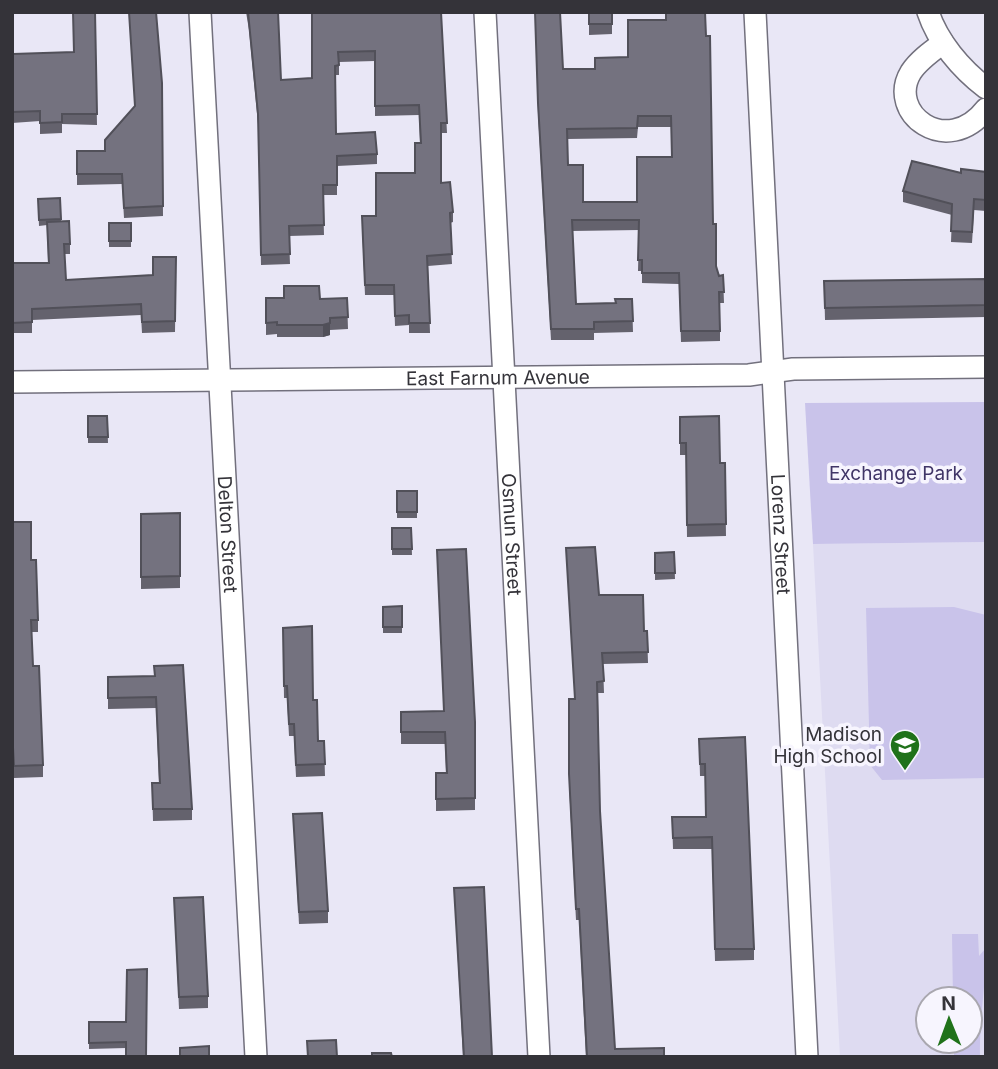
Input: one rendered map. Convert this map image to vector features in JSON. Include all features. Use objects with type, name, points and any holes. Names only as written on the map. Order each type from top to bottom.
[{"type":"street","name":"Delton Street","points":[[201,12],[256,1057]]},
{"type":"street","name":"Osmun Street","points":[[485,12],[540,1057]]},
{"type":"street","name":"Lorenz Street","points":[[755,12],[807,1057]]},
{"type":"street","points":[[928,12],[943,43],[972,77],[986,88]]},
{"type":"street","points":[[943,43],[911,72],[906,95],[913,114],[931,129],[955,132],[967,128],[986,110]]},
{"type":"street","name":"East Farnum Avenue","points":[[12,382],[504,377],[986,367]]},
{"type":"shaded area","name":"Madison High School","points":[[986,542],[986,1057],[840,1057],[813,544]]},
{"type":"green space","name":"Exchange Park","points":[[986,402],[986,542],[813,544],[805,403]]},
{"type":"green space","points":[[954,607],[986,615],[986,778],[882,780],[870,765],[866,608]]},
{"type":"green space","points":[[952,934],[978,934],[979,956],[986,948],[984,989],[984,985],[953,985]]},
{"type":"green space","points":[[954,1055],[980,1055],[980,1057]]},
{"type":"building","points":[[73,12],[95,12],[97,114],[62,114],[62,122],[40,123],[40,111],[12,112],[12,48],[13,54],[74,52]]},
{"type":"building","points":[[129,12],[156,12],[162,83],[163,206],[124,208],[122,174],[77,174],[77,151],[105,151],[105,140],[135,106]]},
{"type":"building","points":[[248,12],[278,12],[281,80],[312,78],[312,12],[441,12],[447,123],[441,123],[441,183],[450,182],[453,212],[450,213],[452,254],[427,256],[430,323],[409,323],[409,315],[395,316],[394,285],[365,285],[362,216],[376,216],[376,173],[415,173],[415,143],[421,143],[419,105],[375,106],[375,51],[338,52],[339,65],[335,66],[336,134],[375,132],[377,154],[337,156],[337,185],[323,185],[324,225],[289,226],[290,254],[261,255],[258,114]]},
{"type":"building","points":[[535,12],[560,12],[563,69],[595,69],[595,58],[628,57],[628,20],[666,20],[666,12],[705,12],[706,36],[710,36],[713,224],[716,224],[716,266],[719,276],[723,275],[724,292],[719,292],[720,331],[681,331],[679,273],[642,273],[642,260],[638,260],[639,220],[572,220],[576,304],[616,303],[615,299],[632,299],[633,321],[594,322],[594,329],[551,329]],"holes":[[[638,116],[671,116],[672,157],[637,157],[637,202],[583,202],[583,165],[568,165],[567,129],[637,128]]]},
{"type":"building","points":[[589,12],[612,12],[612,24],[589,24]]},
{"type":"building","points":[[912,161],[961,173],[961,169],[986,172],[986,200],[974,199],[972,232],[951,231],[952,204],[903,191]]},
{"type":"building","points":[[60,198],[61,219],[39,220],[38,199]]},
{"type":"building","points":[[69,221],[70,244],[64,244],[66,280],[153,275],[153,257],[176,257],[175,321],[142,322],[141,304],[32,309],[32,322],[12,323],[12,263],[49,263],[47,222]]},
{"type":"building","points":[[109,223],[131,223],[131,241],[109,241]]},
{"type":"building","points":[[986,279],[986,305],[825,308],[824,281]]},
{"type":"building","points":[[284,286],[319,286],[320,299],[347,298],[348,317],[330,318],[330,323],[323,325],[266,323],[266,298],[284,298]]},
{"type":"building","points":[[88,416],[107,416],[108,437],[88,437]]},
{"type":"building","points":[[719,416],[720,463],[725,463],[726,524],[687,525],[686,443],[680,443],[680,417]]},
{"type":"building","points":[[397,491],[417,491],[417,512],[397,512]]},
{"type":"building","points":[[180,513],[180,576],[141,577],[141,514]]},
{"type":"building","points":[[12,522],[31,522],[31,560],[36,560],[38,620],[31,620],[33,666],[39,666],[43,765],[14,766]]},
{"type":"building","points":[[392,528],[411,528],[412,549],[392,549]]},
{"type":"building","points":[[595,547],[599,595],[643,595],[644,631],[647,631],[648,652],[602,653],[604,681],[597,682],[600,811],[615,1049],[664,1048],[664,1057],[587,1057],[569,774],[569,699],[575,699],[566,548]]},
{"type":"building","points":[[466,549],[475,722],[475,798],[436,799],[436,773],[447,773],[445,732],[401,732],[401,712],[444,711],[437,550]]},
{"type":"building","points":[[674,552],[675,573],[655,573],[655,553]]},
{"type":"building","points":[[402,606],[402,627],[383,627],[383,607]]},
{"type":"building","points":[[312,626],[313,700],[317,700],[318,741],[324,741],[325,764],[296,765],[294,724],[289,724],[287,686],[284,686],[283,628]]},
{"type":"building","points":[[183,665],[192,809],[153,809],[152,783],[160,783],[156,697],[108,698],[108,677],[155,676],[154,666]]},
{"type":"building","points":[[745,737],[754,949],[715,949],[712,837],[673,838],[672,817],[706,817],[705,764],[700,764],[699,739]]},
{"type":"building","points":[[322,813],[328,911],[299,912],[293,814]]},
{"type":"building","points":[[484,887],[492,1057],[464,1057],[454,888]]},
{"type":"building","points":[[203,897],[208,996],[179,997],[174,898]]},
{"type":"building","points":[[147,969],[146,1057],[126,1057],[126,1042],[89,1043],[89,1022],[126,1022],[127,970]]},
{"type":"building","points":[[336,1040],[337,1057],[308,1057],[307,1041]]},
{"type":"building","points":[[209,1046],[209,1057],[180,1057],[180,1048]]},
{"type":"building","points":[[372,1053],[391,1053],[392,1057],[372,1057]]},
{"type":"place","name":"Madison High School","points":[[905,772]]}]
